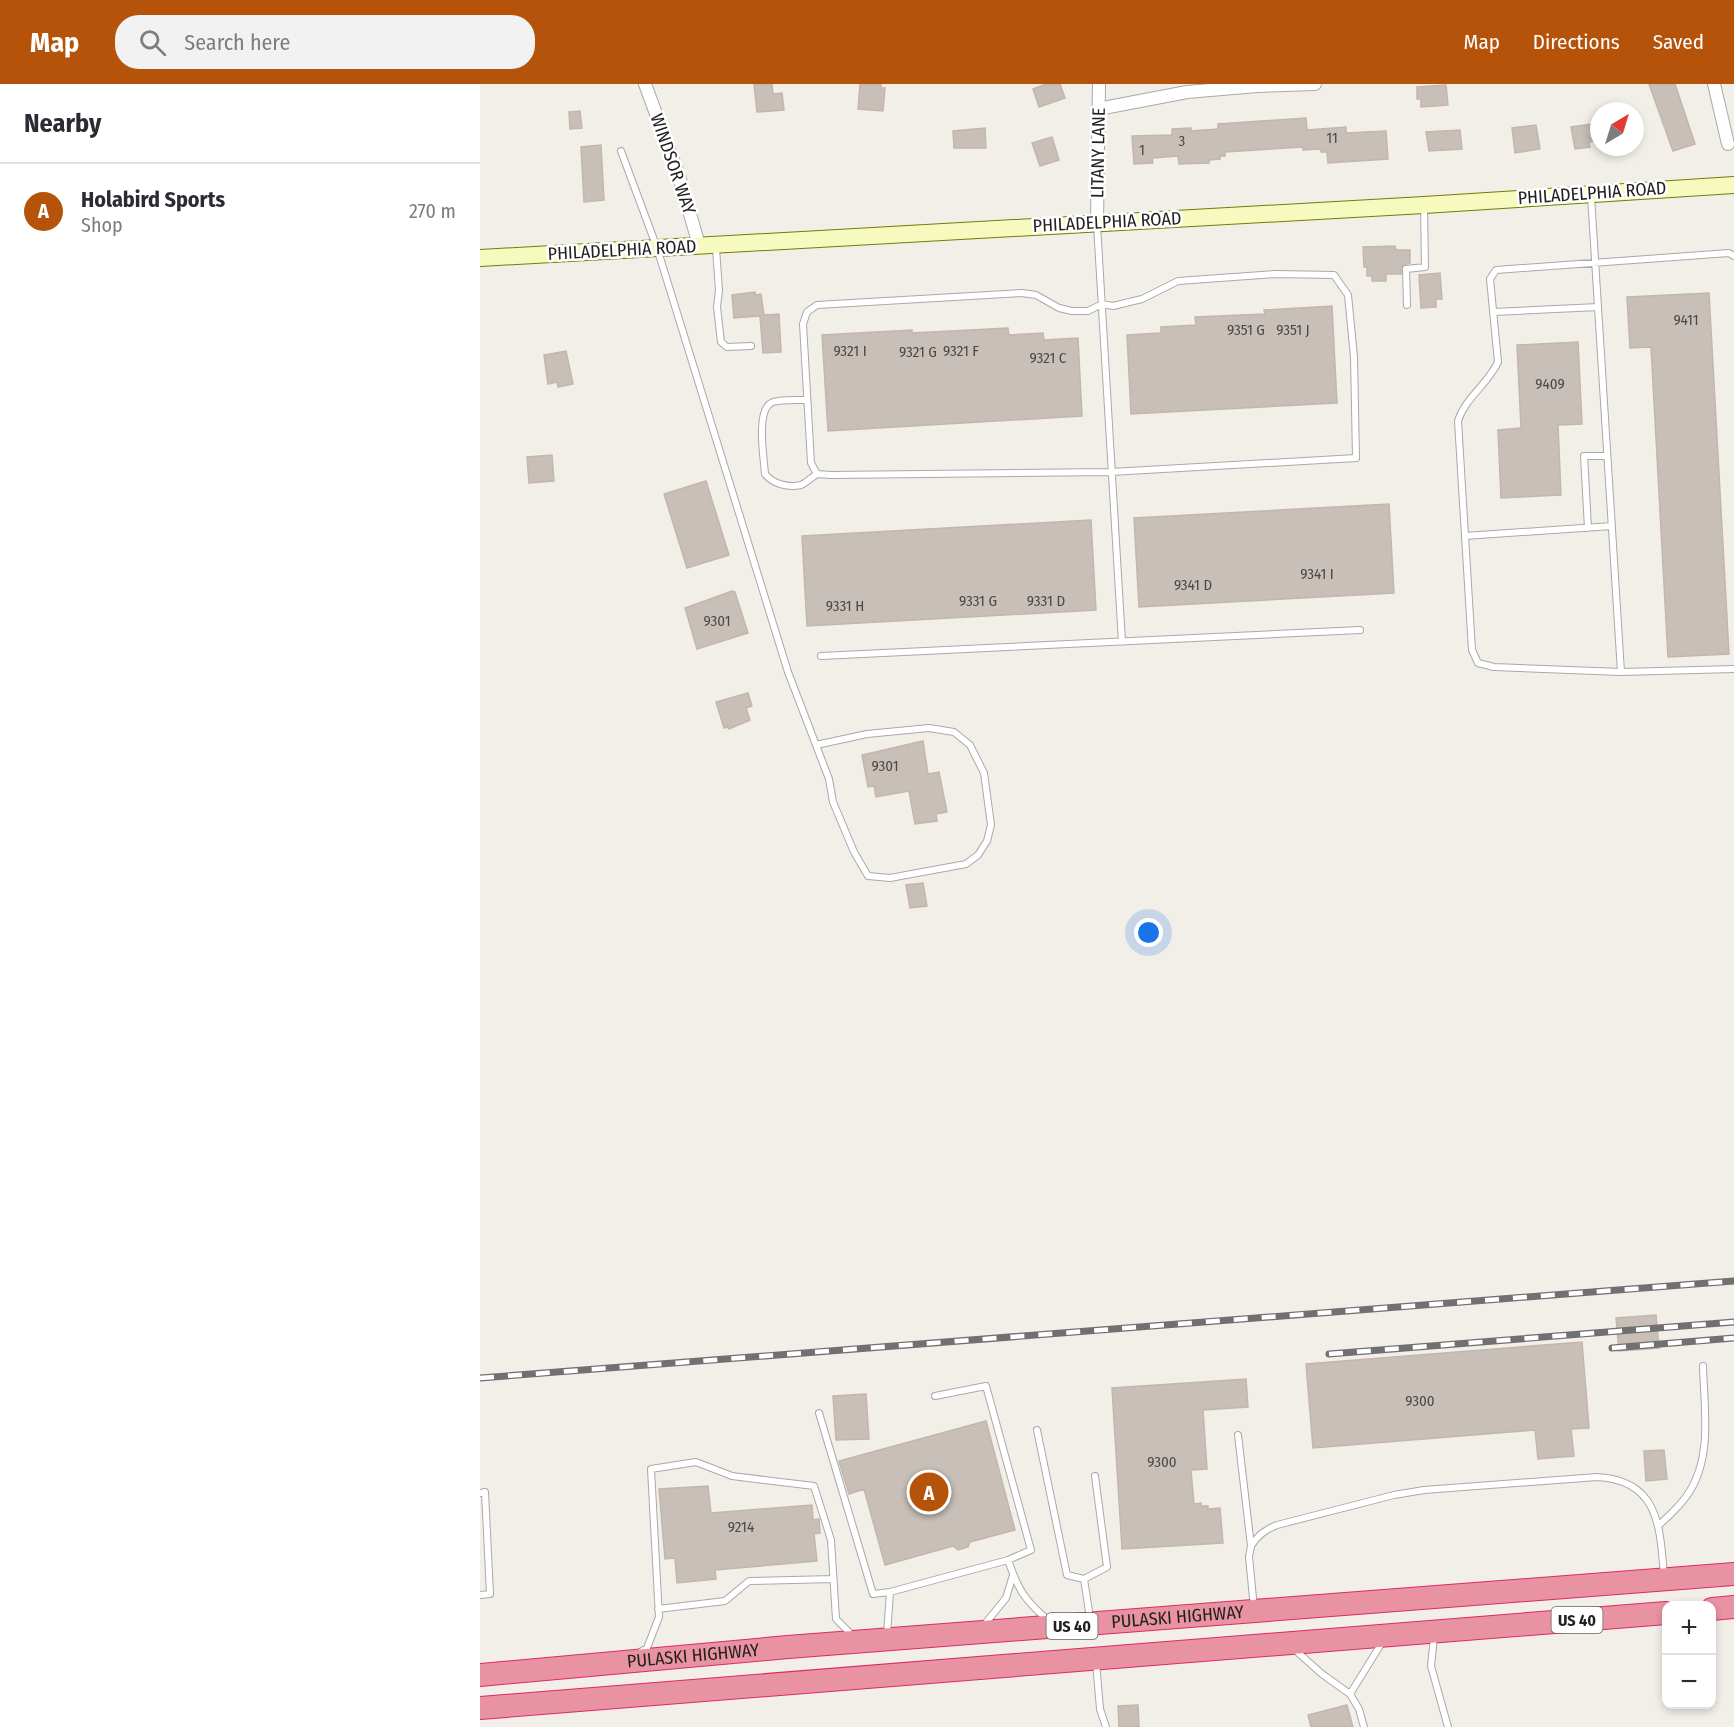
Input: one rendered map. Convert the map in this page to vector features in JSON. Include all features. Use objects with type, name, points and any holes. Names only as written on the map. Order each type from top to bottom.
[{"type":"highway","name":"PULASKI HIGHWAY","points":[[480,1674],[858,1642],[1734,1574]]},
{"type":"highway","points":[[1716,1609],[1734,1607]]},
{"type":"highway","name":"PULASKI HIGHWAY","points":[[480,1708],[1662,1613]]},
{"type":"main road","name":"PHILADELPHIA ROAD","points":[[480,258],[1424,205],[1734,185]]},
{"type":"street","name":"WINDSOR WAY","points":[[645,84],[707,244]]},
{"type":"street","name":"LITANY LANE","points":[[1097,222],[1099,84]]},
{"type":"street","points":[[1098,109],[1187,92],[1315,84]]},
{"type":"street","points":[[1714,84],[1728,144]]},
{"type":"lane","points":[[621,151],[657,248],[788,672],[816,745],[829,778],[833,802],[854,852],[868,876],[890,878],[966,864],[978,855],[987,841],[991,825],[984,773],[970,745],[954,732],[928,728],[867,734],[816,745]]},
{"type":"lane","points":[[1591,193],[1621,672]]},
{"type":"lane","points":[[1407,305],[1406,269],[1425,267],[1424,205]]},
{"type":"lane","points":[[1097,222],[1122,642]]},
{"type":"lane","points":[[707,244],[720,290],[717,306],[721,342],[727,347],[751,346]]},
{"type":"lane","points":[[1734,256],[1729,254],[1496,270],[1490,279],[1498,362],[1494,371],[1462,410],[1458,421],[1472,650],[1478,663],[1494,667],[1621,672],[1734,669]]},
{"type":"lane","points":[[807,400],[773,402],[767,406],[762,416],[765,474],[770,481],[783,485],[802,484],[817,474],[1111,472],[1356,458],[1354,357],[1348,295],[1334,275],[1275,274],[1178,280],[1142,299],[1113,306],[1102,304],[1088,311],[1059,308],[1036,296],[1022,293],[817,305],[807,312],[803,324],[811,464],[817,474]]},
{"type":"lane","points":[[1493,312],[1598,307]]},
{"type":"lane","points":[[1588,528],[1584,456],[1607,456]]},
{"type":"lane","points":[[1465,536],[1612,526]]},
{"type":"lane","points":[[822,656],[1360,630]]},
{"type":"lane","points":[[1659,1525],[1689,1494],[1698,1473],[1706,1441],[1702,1366]]},
{"type":"lane","points":[[819,1413],[873,1594],[890,1592],[1008,1560],[1031,1550],[986,1386],[935,1396]]},
{"type":"lane","points":[[1037,1430],[1067,1575],[1084,1579],[1107,1567],[1095,1476]]},
{"type":"lane","points":[[1238,1436],[1251,1546],[1249,1557],[1254,1612]]},
{"type":"lane","points":[[625,1662],[647,1648],[659,1617],[651,1468],[696,1462],[732,1476],[814,1486],[831,1540],[836,1619],[858,1642]]},
{"type":"lane","points":[[1251,1546],[1256,1537],[1277,1525],[1394,1495],[1424,1490],[1597,1477],[1614,1478],[1625,1482],[1640,1493],[1652,1508],[1659,1525],[1665,1579]]},
{"type":"lane","points":[[480,1493],[485,1492],[490,1594],[480,1595]]},
{"type":"lane","points":[[1008,1560],[1017,1585],[1030,1604],[1058,1628]]},
{"type":"lane","points":[[971,1634],[989,1620],[1006,1599],[1013,1575]]},
{"type":"lane","points":[[658,1609],[725,1601],[749,1581],[833,1579]]},
{"type":"lane","points":[[1084,1579],[1091,1625]]},
{"type":"lane","points":[[888,1640],[890,1592]]},
{"type":"lane","points":[[1435,1631],[1431,1666],[1448,1727]]},
{"type":"lane","points":[[1350,1694],[1388,1634]]},
{"type":"lane","points":[[1287,1642],[1350,1694],[1359,1709],[1364,1727]]},
{"type":"lane","points":[[1095,1658],[1100,1709],[1106,1727]]},
{"type":"building","points":[[754,84],[772,84],[773,94],[782,93],[784,110],[757,112]]},
{"type":"building","points":[[860,84],[881,84],[881,88],[885,88],[883,111],[858,109]]},
{"type":"building","points":[[1046,84],[1060,84],[1065,98],[1039,107],[1033,89]]},
{"type":"building","points":[[1649,84],[1675,84],[1695,144],[1673,151]]},
{"type":"building","points":[[1446,85],[1448,105],[1421,107],[1421,99],[1417,99],[1417,87]]},
{"type":"building","points":[[580,111],[582,128],[570,129],[569,112]]},
{"type":"building","points":[[1306,118],[1307,130],[1346,127],[1346,133],[1386,131],[1388,159],[1328,163],[1327,152],[1321,152],[1321,149],[1303,150],[1303,147],[1225,152],[1225,156],[1209,160],[1209,163],[1179,164],[1178,156],[1152,158],[1153,163],[1134,164],[1132,136],[1172,135],[1172,129],[1191,128],[1191,131],[1218,129],[1218,124]]},
{"type":"building","points":[[1590,124],[1590,147],[1575,149],[1571,127]]},
{"type":"building","points":[[1536,125],[1540,149],[1515,153],[1512,128]]},
{"type":"building","points":[[985,128],[986,148],[954,148],[953,131]]},
{"type":"building","points":[[1460,130],[1462,149],[1429,151],[1426,132]]},
{"type":"building","points":[[1052,137],[1059,160],[1040,166],[1032,143]]},
{"type":"building","points":[[601,145],[604,200],[584,202],[581,147]]},
{"type":"building","points":[[1395,246],[1396,250],[1410,250],[1410,263],[1403,265],[1401,274],[1386,274],[1386,281],[1372,281],[1372,276],[1367,276],[1367,267],[1364,267],[1363,247]]},
{"type":"building","points":[[1440,273],[1442,299],[1436,299],[1436,307],[1421,308],[1419,275]]},
{"type":"building","points":[[755,292],[755,295],[761,294],[764,315],[779,314],[781,352],[763,353],[760,316],[734,318],[732,295]]},
{"type":"building","points":[[1709,293],[1729,654],[1668,657],[1651,347],[1630,348],[1627,297]]},
{"type":"building","points":[[1332,306],[1337,403],[1131,414],[1127,335],[1161,333],[1161,327],[1196,325],[1195,317],[1265,314],[1264,310]]},
{"type":"building","points":[[1008,328],[1009,335],[1043,333],[1044,340],[1078,338],[1082,416],[828,431],[822,335]]},
{"type":"building","points":[[1578,342],[1582,424],[1558,425],[1561,495],[1501,498],[1498,430],[1521,428],[1517,345]]},
{"type":"building","points":[[566,351],[573,384],[558,387],[557,382],[548,384],[544,355]]},
{"type":"building","points":[[552,455],[554,481],[529,483],[527,457]]},
{"type":"building","points":[[706,481],[729,555],[687,568],[664,494]]},
{"type":"building","points":[[1389,504],[1394,593],[1139,607],[1134,518]]},
{"type":"building","points":[[1091,520],[1096,610],[807,626],[802,536]]},
{"type":"building","points":[[732,591],[735,592],[748,633],[697,649],[685,608]]},
{"type":"building","points":[[748,693],[752,706],[746,708],[750,720],[729,729],[724,728],[716,702]]},
{"type":"building","points":[[923,741],[928,774],[939,772],[947,812],[936,814],[937,821],[915,824],[909,791],[876,797],[874,786],[868,787],[862,755]]},
{"type":"building","points":[[923,883],[927,906],[910,908],[906,885]]},
{"type":"building","points":[[1656,1315],[1659,1348],[1619,1351],[1616,1318]]},
{"type":"building","points":[[1582,1342],[1589,1428],[1571,1429],[1574,1456],[1538,1459],[1535,1430],[1313,1448],[1306,1364]]},
{"type":"building","points":[[1246,1379],[1248,1407],[1203,1410],[1207,1469],[1191,1470],[1194,1504],[1201,1503],[1201,1506],[1208,1506],[1208,1509],[1220,1508],[1223,1543],[1122,1549],[1112,1388]]},
{"type":"building","points":[[866,1394],[869,1439],[836,1440],[833,1396]]},
{"type":"building","points":[[986,1421],[1015,1530],[970,1542],[968,1547],[958,1550],[953,1546],[885,1565],[864,1489],[849,1494],[839,1461]]},
{"type":"building","points":[[1664,1450],[1667,1479],[1646,1481],[1644,1451]]},
{"type":"building","points":[[708,1486],[711,1513],[812,1505],[813,1520],[819,1519],[820,1533],[814,1534],[817,1561],[715,1570],[716,1579],[677,1583],[675,1558],[665,1559],[659,1489]]},
{"type":"building","points":[[1138,1705],[1139,1727],[1119,1727],[1118,1706]]},
{"type":"building","points":[[1347,1705],[1353,1727],[1311,1727],[1308,1715]]},
{"type":"railway","points":[[480,1378],[1734,1281]]},
{"type":"railway","points":[[1329,1354],[1734,1322]]},
{"type":"railway","points":[[1612,1348],[1734,1338]]},
{"type":"place","name":"Holabird Sports","points":[[929,1492]]}]
